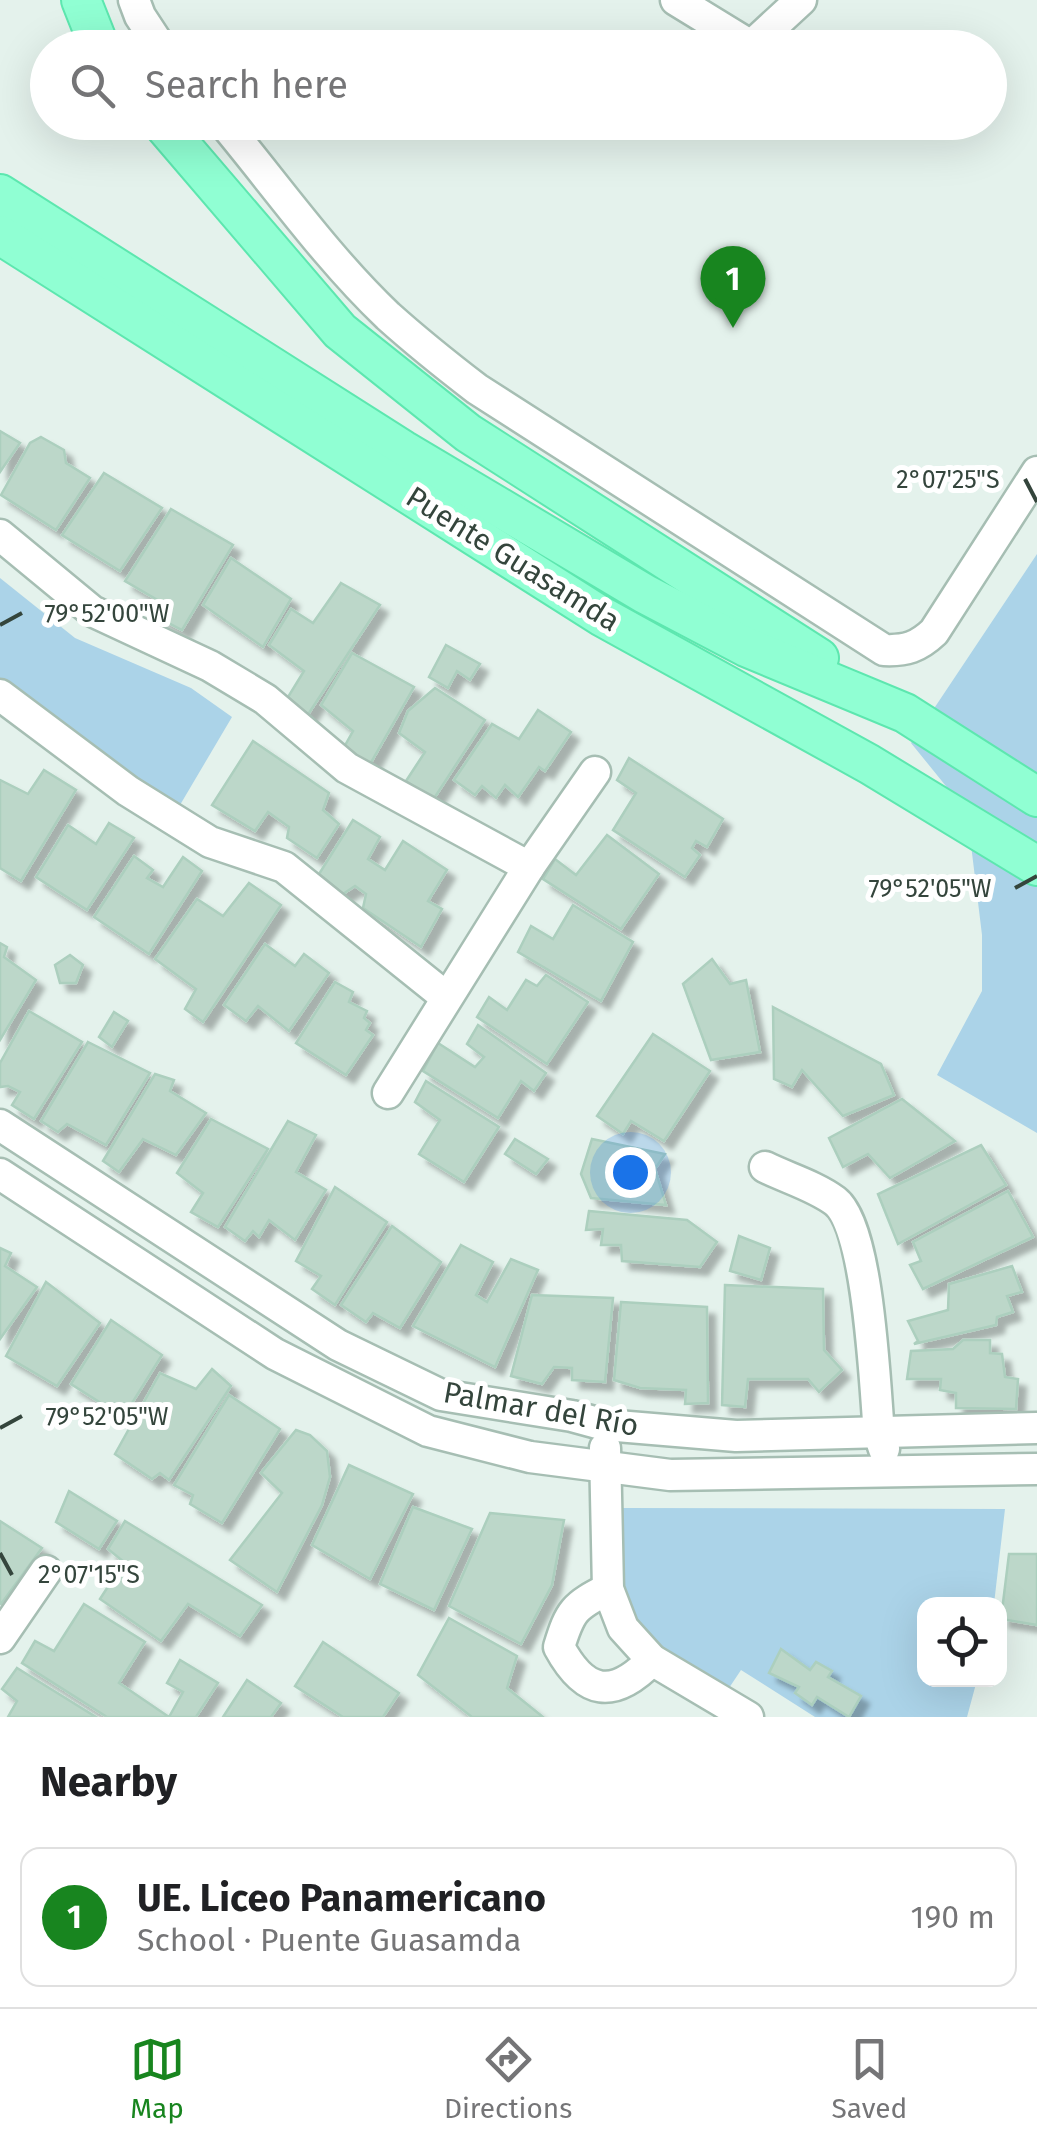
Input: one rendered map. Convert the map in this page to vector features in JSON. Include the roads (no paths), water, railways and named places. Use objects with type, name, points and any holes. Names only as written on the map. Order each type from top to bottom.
[{"type":"main road","points":[[81,0],[93,30]]},
{"type":"main road","name":"Puente Guasamda","points":[[177,140],[340,331],[468,433],[1037,797]]},
{"type":"main road","name":"Puente Guasamda","points":[[0,194],[403,450],[645,594],[746,647],[905,714]]},
{"type":"main road","name":"Puente Guasamda","points":[[0,235],[601,616],[869,764],[1037,866]]},
{"type":"street","points":[[134,0],[149,30]]},
{"type":"street","points":[[676,0],[723,30]]},
{"type":"street","points":[[768,30],[800,0]]},
{"type":"street","points":[[238,140],[386,314],[430,352],[478,389],[884,650],[903,651],[921,645],[934,632],[1037,472]]},
{"type":"street","points":[[0,535],[92,611],[210,666],[265,700],[348,768],[529,867]]},
{"type":"street","points":[[0,695],[128,790],[210,842],[284,867],[446,997]]},
{"type":"street","points":[[388,1092],[529,867],[595,772]]},
{"type":"street","name":"Palmar del Río","points":[[0,1126],[338,1345],[440,1395],[572,1416],[605,1426],[736,1436],[1037,1428]]},
{"type":"street","points":[[9,1180],[38,1150]]},
{"type":"street","points":[[765,1167],[835,1201],[846,1213],[866,1287],[879,1434],[891,1471]]},
{"type":"street","name":"Palmar del Río","points":[[9,1180],[275,1354],[428,1431],[530,1457],[670,1475],[1037,1469]]},
{"type":"street","points":[[316,1374],[338,1345]]},
{"type":"street","points":[[605,1426],[608,1589],[623,1628],[652,1660],[748,1717]]},
{"type":"street","points":[[0,1638],[46,1571]]},
{"type":"street","points":[[608,1589],[582,1602],[570,1614],[560,1647],[573,1672],[589,1684],[607,1688],[634,1678],[652,1660]]},
{"type":"place","name":"UE. Liceo Panamericano","points":[[733,328]]}]
